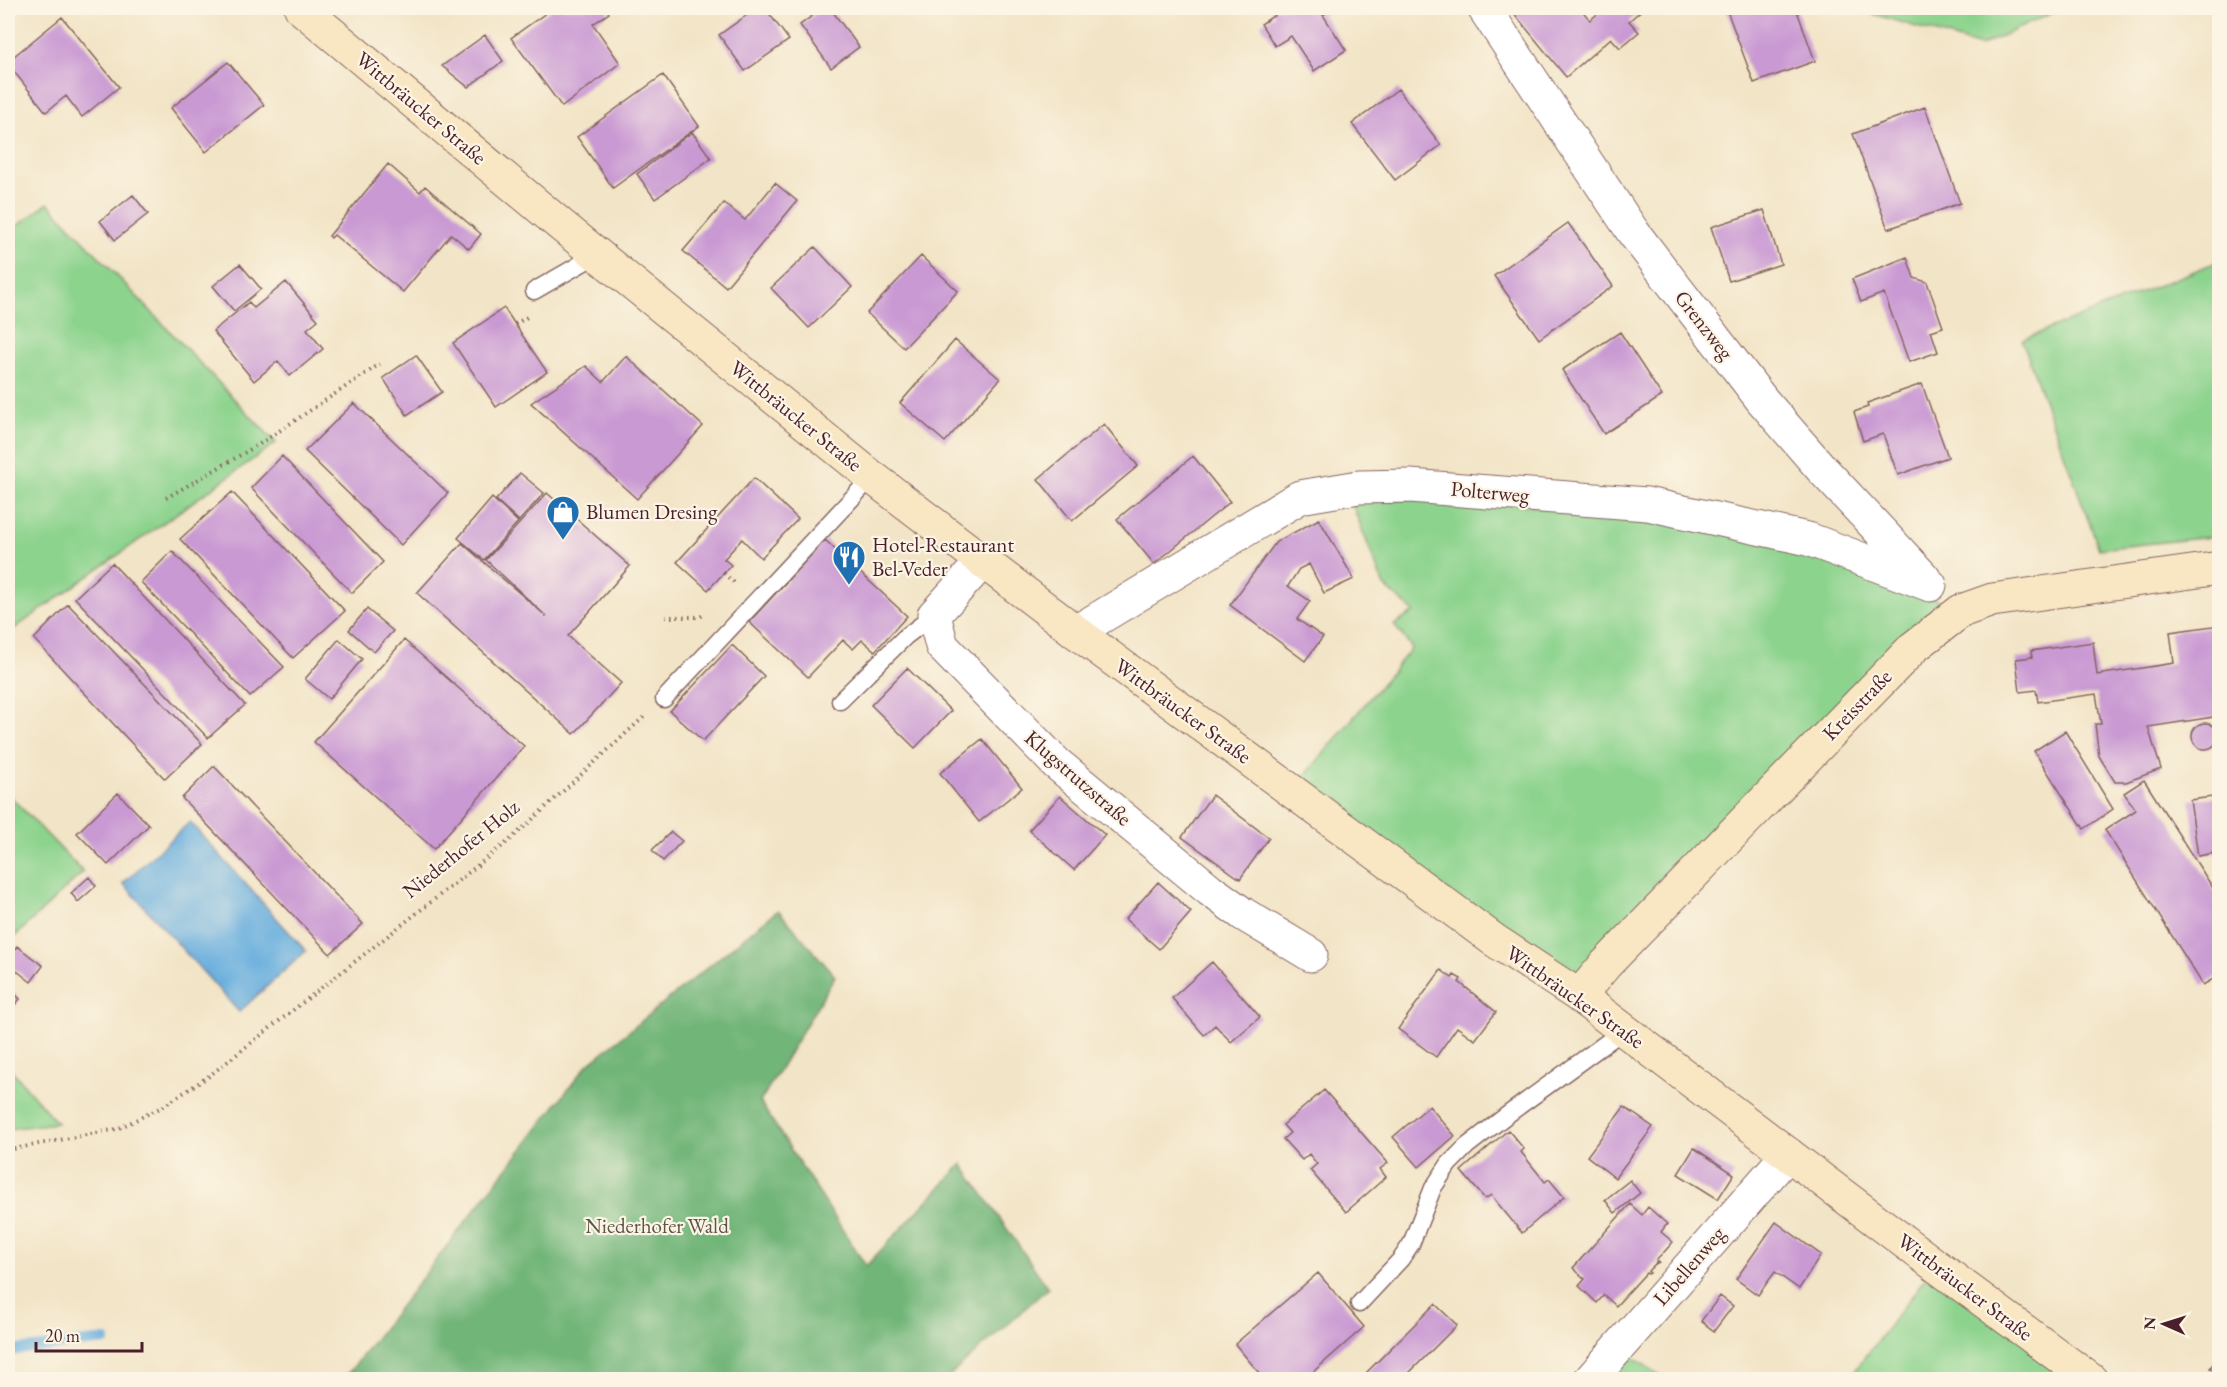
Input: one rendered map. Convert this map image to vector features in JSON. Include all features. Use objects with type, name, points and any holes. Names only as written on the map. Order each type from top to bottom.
[{"type":"main road","name":"Wittbräucker Straße","points":[[301,8],[872,477],[982,562],[1494,940],[1579,996],[2091,1380]]},
{"type":"main road","name":"Kreisstraße","points":[[1579,996],[1606,964],[1914,647],[1961,612],[1992,600],[2220,568]]},
{"type":"street","name":"Grenzweg","points":[[1484,8],[1633,232],[1762,400],[1813,460],[1930,585],[1961,612]]},
{"type":"street","name":"Polterweg","points":[[1076,632],[1300,497],[1359,487],[1410,486],[1647,504],[1808,539],[1930,585]]},
{"type":"street","points":[[934,615],[982,562]]},
{"type":"street","name":"Klugstrutzstraße","points":[[934,615],[942,646],[1056,763],[1226,902],[1311,955]]},
{"type":"street","name":"Libellenweg","points":[[1590,1380],[1788,1154]]},
{"type":"lane","points":[[534,291],[598,254]]},
{"type":"lane","points":[[664,699],[872,477]]},
{"type":"lane","points":[[840,701],[905,637],[934,615]]},
{"type":"lane","points":[[1359,1304],[1401,1259],[1411,1244],[1433,1188],[1449,1164],[1467,1146],[1507,1115],[1624,1030]]},
{"type":"path","points":[[166,498],[258,445],[380,364]]},
{"type":"path","points":[[724,573],[733,582],[735,592]]},
{"type":"path","points":[[665,617],[700,617],[705,612]]},
{"type":"path","name":"Niederhofer Holz","points":[[8,1150],[117,1129],[162,1107],[209,1076],[510,840],[664,699]]},
{"type":"path","points":[[8,1376],[71,1376],[100,1380]]},
{"type":"green space","points":[[1871,8],[2063,8],[1980,46],[1873,14]]},
{"type":"green space","points":[[48,203],[276,443],[8,633],[8,233]]},
{"type":"green space","points":[[2219,261],[2219,536],[2099,549],[2022,340]]},
{"type":"green space","points":[[1433,497],[1645,515],[1805,552],[1926,595],[1961,611],[1579,996],[1292,791],[1412,648],[1394,625],[1414,612],[1384,586],[1351,501]]},
{"type":"green space","points":[[8,794],[83,872],[8,943]]},
{"type":"green space","name":"Niederhofer Wald","points":[[778,910],[835,976],[760,1102],[866,1266],[962,1164],[1048,1288],[946,1379],[344,1379],[586,1066]]},
{"type":"green space","points":[[8,1066],[57,1123],[8,1129]]},
{"type":"green space","points":[[1935,1265],[2091,1380],[1848,1380]]},
{"type":"green space","points":[[1618,1347],[1665,1379],[1590,1380]]},
{"type":"water","points":[[190,822],[306,951],[239,1012],[123,883]]},
{"type":"building","points":[[553,8],[605,8],[609,13],[593,24],[620,63],[562,107],[511,38]]},
{"type":"building","points":[[757,8],[765,8],[789,40],[745,71],[719,35]]},
{"type":"building","points":[[823,8],[830,8],[859,47],[831,68],[800,25]]},
{"type":"building","points":[[1270,8],[1333,8],[1323,15],[1346,50],[1314,71],[1291,36],[1275,46],[1261,24],[1275,15]]},
{"type":"building","points":[[1516,8],[1580,8],[1590,20],[1605,8],[1644,8],[1629,21],[1639,32],[1620,48],[1611,38],[1566,77],[1512,11]]},
{"type":"building","points":[[1726,8],[1796,8],[1815,61],[1754,83]]},
{"type":"building","points":[[62,17],[119,87],[82,117],[66,96],[46,112],[8,64],[8,61]]},
{"type":"building","points":[[485,35],[503,61],[468,87],[442,66]]},
{"type":"building","points":[[228,62],[264,105],[206,152],[171,108]]},
{"type":"building","points":[[663,75],[699,126],[613,188],[577,137]]},
{"type":"building","points":[[1398,89],[1441,145],[1395,180],[1352,124]]},
{"type":"building","points":[[1925,107],[1960,203],[1888,229],[1853,134]]},
{"type":"building","points":[[692,132],[711,158],[655,199],[637,174]]},
{"type":"building","points":[[388,164],[420,192],[425,186],[481,234],[469,249],[451,234],[403,292],[334,235],[331,238],[329,236]]},
{"type":"building","points":[[775,183],[797,201],[726,287],[683,251],[724,203],[745,220]]},
{"type":"building","points":[[133,195],[148,214],[115,240],[100,221]]},
{"type":"building","points":[[1764,210],[1781,264],[1729,281],[1711,227]]},
{"type":"building","points":[[1568,223],[1613,286],[1539,339],[1494,276]]},
{"type":"building","points":[[815,247],[852,287],[809,328],[771,288]]},
{"type":"building","points":[[921,256],[958,291],[904,348],[867,313]]},
{"type":"building","points":[[1907,257],[1914,278],[1927,282],[1943,327],[1931,331],[1938,352],[1909,362],[1884,293],[1861,302],[1852,279]]},
{"type":"building","points":[[240,264],[261,289],[234,311],[213,286]]},
{"type":"building","points":[[286,282],[318,320],[307,329],[323,349],[290,376],[278,361],[254,381],[213,331],[249,302],[254,308]]},
{"type":"building","points":[[504,308],[547,372],[496,407],[453,343]]},
{"type":"building","points":[[1620,332],[1662,396],[1604,434],[1562,370]]},
{"type":"building","points":[[955,340],[1000,379],[945,442],[900,403]]},
{"type":"building","points":[[416,355],[442,392],[407,415],[383,378]]},
{"type":"building","points":[[626,356],[703,426],[637,499],[531,403],[586,366],[603,382]]},
{"type":"building","points":[[1922,384],[1948,457],[1898,475],[1883,434],[1863,441],[1854,412],[1868,407],[1867,403]]},
{"type":"building","points":[[354,403],[448,493],[401,545],[305,451]]},
{"type":"building","points":[[1104,424],[1138,466],[1072,521],[1038,479]]},
{"type":"building","points":[[282,456],[383,562],[352,593],[251,488]]},
{"type":"building","points":[[1193,456],[1230,502],[1154,564],[1117,519]]},
{"type":"building","points":[[520,473],[544,493],[519,521],[496,500]]},
{"type":"building","points":[[754,478],[798,519],[761,558],[742,539],[724,559],[731,565],[708,590],[677,562]]},
{"type":"building","points":[[232,492],[345,611],[293,658],[180,539]]},
{"type":"building","points":[[547,493],[630,566],[568,636],[621,683],[574,734],[417,593],[462,543],[547,617],[486,560]]},
{"type":"building","points":[[492,498],[518,522],[484,560],[458,538]]},
{"type":"building","points":[[1319,519],[1354,579],[1324,593],[1309,564],[1299,569],[1288,586],[1310,601],[1297,619],[1323,637],[1305,661],[1230,605],[1276,542]]},
{"type":"building","points":[[825,540],[907,616],[875,651],[862,640],[853,649],[843,640],[808,677],[749,622]]},
{"type":"building","points":[[172,551],[284,667],[250,697],[141,582]]},
{"type":"building","points":[[112,563],[245,705],[208,738],[75,598]]},
{"type":"building","points":[[68,604],[202,744],[165,779],[34,639]]},
{"type":"building","points":[[367,609],[393,631],[374,652],[349,630]]},
{"type":"building","points":[[2220,625],[2220,716],[2148,727],[2161,769],[2126,782],[2115,782],[2099,756],[2095,724],[2101,724],[2096,694],[2038,702],[2036,690],[2020,692],[2016,659],[2032,657],[2031,651],[2093,642],[2097,675],[2174,663],[2170,632]]},
{"type":"building","points":[[339,639],[362,659],[329,699],[305,679]]},
{"type":"building","points":[[404,640],[524,746],[434,849],[314,742]]},
{"type":"building","points":[[732,645],[764,676],[703,741],[670,711]]},
{"type":"building","points":[[907,668],[951,711],[915,748],[871,705]]},
{"type":"building","points":[[2205,723],[2214,727],[2218,736],[2214,745],[2205,749],[2196,745],[2192,736],[2196,727]]},
{"type":"building","points":[[2065,731],[2113,809],[2084,829],[2034,751]]},
{"type":"building","points":[[982,739],[1022,788],[979,822],[940,773]]},
{"type":"building","points":[[214,766],[363,924],[330,954],[182,798]]},
{"type":"building","points":[[2144,780],[2220,899],[2220,975],[2203,985],[2105,830],[2136,810],[2124,793]]},
{"type":"building","points":[[118,793],[149,825],[108,865],[77,833]]},
{"type":"building","points":[[1212,795],[1269,838],[1240,879],[1182,837]]},
{"type":"building","points":[[1060,796],[1105,835],[1074,870],[1029,830]]},
{"type":"building","points":[[2220,796],[2220,852],[2198,856],[2190,800]]},
{"type":"building","points":[[671,832],[682,841],[663,861],[652,850]]},
{"type":"building","points":[[89,877],[96,886],[78,902],[71,893]]},
{"type":"building","points":[[1158,882],[1191,912],[1159,949],[1125,919]]},
{"type":"building","points":[[17,946],[43,966],[31,982],[8,964],[8,959]]},
{"type":"building","points":[[1212,962],[1260,1017],[1231,1042],[1215,1025],[1204,1035],[1172,998]]},
{"type":"building","points":[[1441,970],[1452,978],[1454,975],[1461,979],[1459,982],[1496,1012],[1475,1040],[1457,1027],[1436,1057],[1398,1029]]},
{"type":"building","points":[[8,987],[20,999],[8,1013]]},
{"type":"building","points":[[1324,1090],[1388,1163],[1380,1169],[1386,1177],[1346,1212],[1310,1170],[1317,1164],[1309,1154],[1302,1160],[1283,1139],[1290,1133],[1283,1125]]},
{"type":"building","points":[[1429,1106],[1455,1136],[1419,1167],[1393,1137]]},
{"type":"building","points":[[1624,1107],[1653,1127],[1615,1178],[1587,1156]]},
{"type":"building","points":[[1508,1130],[1524,1149],[1521,1152],[1545,1182],[1549,1179],[1564,1197],[1522,1233],[1491,1195],[1485,1199],[1461,1171]]},
{"type":"building","points":[[1694,1148],[1734,1174],[1718,1199],[1678,1174]]},
{"type":"building","points":[[1630,1180],[1640,1193],[1615,1213],[1605,1200]]},
{"type":"building","points":[[1630,1204],[1642,1215],[1648,1207],[1667,1224],[1661,1232],[1673,1242],[1656,1261],[1659,1263],[1648,1271],[1650,1273],[1646,1273],[1616,1306],[1604,1295],[1597,1303],[1579,1286],[1585,1279],[1573,1268]]},
{"type":"building","points":[[1776,1222],[1821,1255],[1799,1289],[1775,1272],[1758,1295],[1736,1279]]},
{"type":"building","points":[[1318,1273],[1364,1327],[1304,1380],[1265,1380],[1235,1344]]},
{"type":"building","points":[[1720,1296],[1733,1306],[1714,1331],[1701,1321]]},
{"type":"building","points":[[1435,1304],[1457,1325],[1402,1380],[1373,1380],[1366,1373]]},
{"type":"building","points":[[2220,1355],[2220,1376],[2210,1368]]},
{"type":"waterway","points":[[8,1351],[105,1340]]},
{"type":"place","name":"Blumen Dresing","points":[[563,541]]},
{"type":"place","name":"Hotel-Restaurant Bel-Veder","points":[[849,586]]}]
